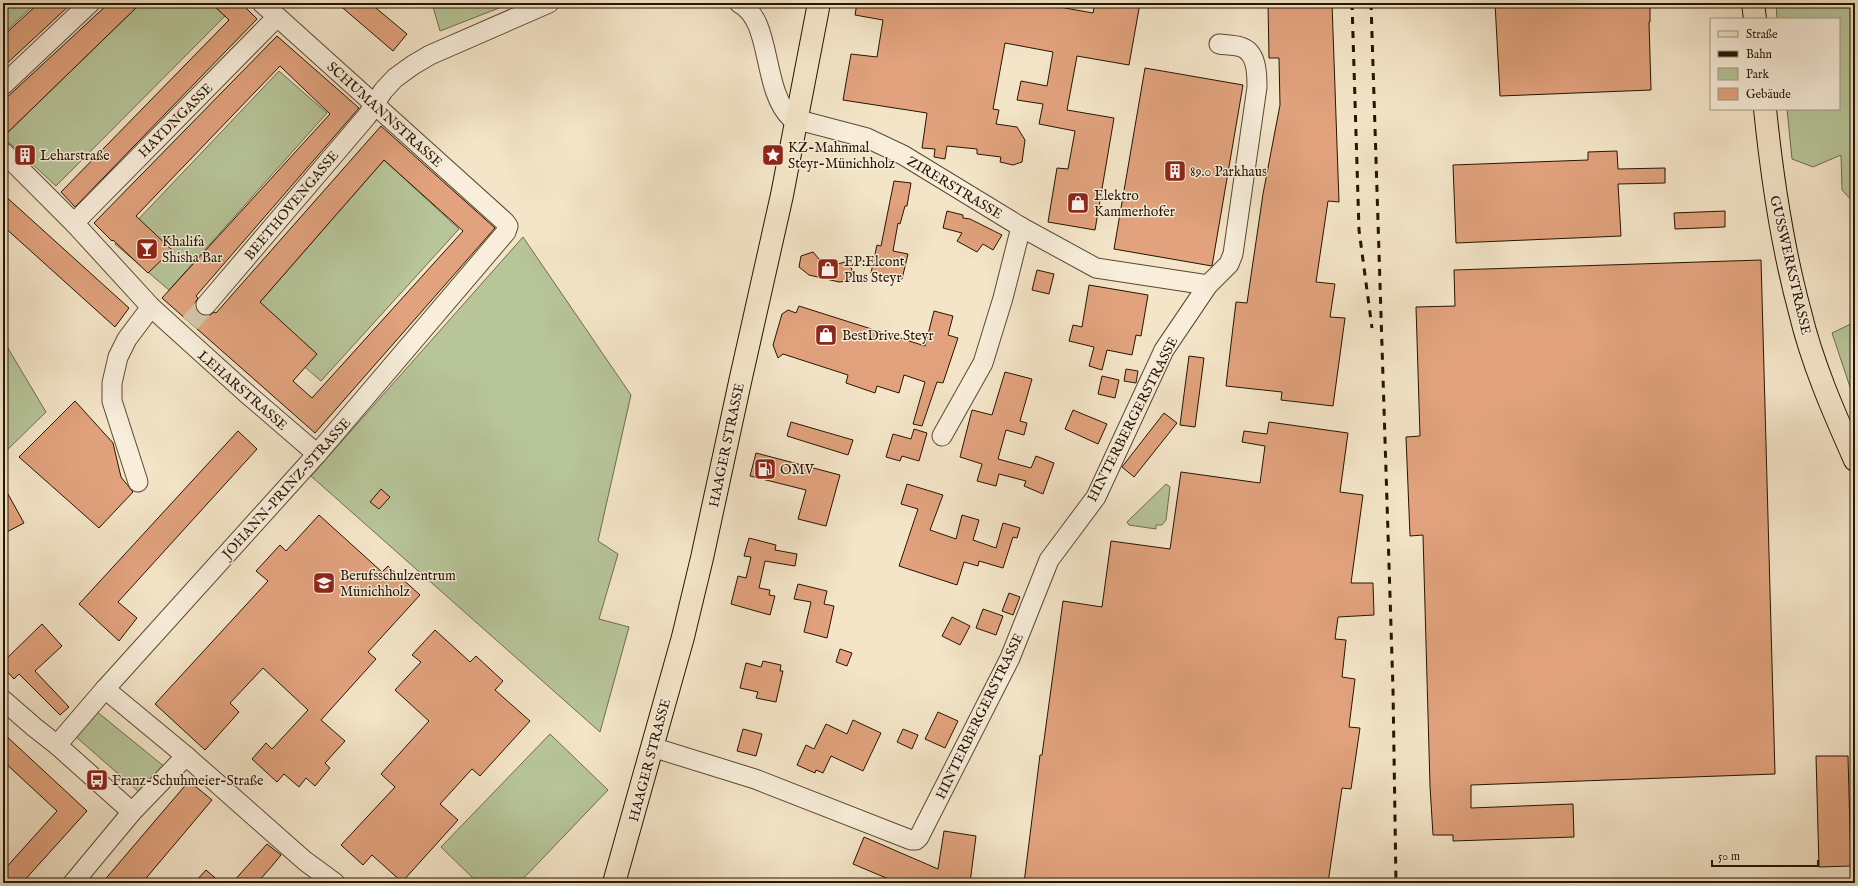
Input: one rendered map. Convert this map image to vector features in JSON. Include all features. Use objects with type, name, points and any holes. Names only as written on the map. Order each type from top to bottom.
[{"type":"main road","name":"HAAGER STRASSE","points":[[614,883],[702,558],[738,389],[782,195],[819,3]]},
{"type":"main road","points":[[1753,3],[1755,18]]},
{"type":"main road","name":"GUSSWERKSTRASSE","points":[[1765,110],[1774,187],[1787,257],[1800,314],[1822,381],[1855,460]]},
{"type":"street","points":[[3,86],[90,3]]},
{"type":"street","name":"SCHUMANNSTRASSE","points":[[262,3],[508,226]]},
{"type":"street","name":"BEETHOVENGASSE","points":[[206,305],[367,116],[383,91],[395,78],[424,58],[549,3]]},
{"type":"street","points":[[739,3],[751,12],[759,27],[771,82],[778,100],[785,112],[797,120]]},
{"type":"street","name":"HAYDNGASSE","points":[[74,223],[277,17]]},
{"type":"street","points":[[1208,285],[1230,264],[1233,254],[1257,87],[1256,64],[1253,58],[1242,47],[1219,44]]},
{"type":"street","name":"ZIRERSTRASSE","points":[[797,120],[867,138],[903,155],[1021,227],[1096,268],[1208,285]]},
{"type":"street","name":"LEHARSTRASSE","points":[[3,152],[74,223],[151,307],[185,328],[317,454]]},
{"type":"street","name":"JOHANN-PRINZ-STRASSE","points":[[57,745],[105,689],[317,454],[506,232],[508,226]]},
{"type":"street","points":[[942,436],[985,358],[1021,227]]},
{"type":"street","name":"HINTERBERGERSTRASSE","points":[[652,747],[755,779],[911,840],[919,837],[1010,658],[1049,560],[1096,497],[1164,350],[1208,285]]},
{"type":"street","points":[[138,482],[112,401],[112,383],[118,357],[127,339],[151,307]]},
{"type":"street","points":[[105,689],[186,756],[304,861],[335,883]]},
{"type":"street","points":[[3,700],[57,745],[132,812]]},
{"type":"street","points":[[73,883],[132,812],[186,756]]},
{"type":"green space","points":[[3,3],[36,3],[3,34]]},
{"type":"green space","points":[[141,3],[211,3],[225,16],[56,186],[3,137]]},
{"type":"green space","points":[[432,3],[500,3],[499,8],[440,31]]},
{"type":"green space","points":[[1776,3],[1855,3],[1855,204],[1842,190],[1841,155],[1813,167],[1792,159],[1787,110],[1840,110],[1840,18],[1777,18]]},
{"type":"green space","points":[[279,71],[327,113],[169,290],[115,244]]},
{"type":"green space","points":[[384,160],[459,229],[321,381],[247,317]]},
{"type":"green space","points":[[523,237],[631,395],[598,541],[618,554],[599,619],[629,627],[600,732],[311,476]]},
{"type":"green space","points":[[1855,322],[1855,402],[1832,333]]},
{"type":"green space","points":[[3,340],[46,412],[3,454]]},
{"type":"green space","points":[[1166,484],[1170,487],[1166,520],[1162,525],[1156,525],[1156,529],[1129,525],[1127,522]]},
{"type":"green space","points":[[96,711],[171,772],[147,799],[75,736]]},
{"type":"green space","points":[[550,734],[608,790],[519,883],[478,883],[441,847]]},
{"type":"building","points":[[39,3],[72,3],[3,67],[3,36]]},
{"type":"building","points":[[109,3],[141,3],[3,137],[3,101]]},
{"type":"building","points":[[211,3],[241,3],[257,19],[75,207],[61,192],[229,20]]},
{"type":"building","points":[[337,3],[370,3],[407,34],[393,51]]},
{"type":"building","points":[[857,3],[1037,3],[1093,13],[1095,3],[1140,3],[1129,65],[1077,56],[1067,110],[1114,118],[1095,230],[1048,222],[1057,168],[1068,169],[1075,131],[1039,124],[1043,104],[1017,100],[1021,81],[1047,86],[1053,52],[1005,43],[993,109],[999,110],[996,124],[1017,127],[1025,140],[1022,162],[1013,165],[1000,162],[1001,157],[977,154],[977,149],[947,146],[945,159],[934,157],[935,149],[922,148],[927,113],[843,100],[851,54],[877,57],[883,20],[855,15]]},
{"type":"building","points":[[1268,3],[1332,3],[1339,202],[1328,201],[1316,282],[1335,284],[1330,317],[1345,318],[1333,406],[1281,400],[1282,392],[1226,386],[1236,302],[1247,303],[1263,194],[1280,105],[1279,58],[1269,58]]},
{"type":"building","points":[[1495,3],[1650,3],[1649,22],[1651,90],[1500,96]]},
{"type":"building","points":[[277,36],[359,108],[196,296],[198,298],[195,303],[199,313],[204,316],[210,315],[214,312],[216,313],[381,126],[495,228],[315,433],[162,298],[330,114],[280,66],[136,216],[172,250],[148,273],[94,223]],"holes":[[[384,160],[463,231],[312,398],[293,381],[317,354],[260,302]]]},
{"type":"building","name":"89.0 Parkhaus","points":[[1145,68],[1243,85],[1212,266],[1114,249]]},
{"type":"building","points":[[1617,151],[1618,169],[1665,168],[1665,183],[1618,184],[1621,236],[1456,243],[1453,165],[1588,160],[1588,152]]},
{"type":"building","points":[[894,181],[911,183],[907,206],[905,206],[900,224],[898,223],[893,251],[908,254],[902,279],[871,273],[877,245],[881,246]]},
{"type":"building","points":[[3,194],[129,308],[115,327],[3,226]]},
{"type":"building","points":[[947,211],[963,215],[963,218],[970,219],[1002,235],[993,250],[983,244],[977,252],[957,241],[962,233],[943,228]]},
{"type":"building","points":[[1725,211],[1725,227],[1675,229],[1674,213]]},
{"type":"building","points":[[813,252],[819,259],[834,265],[845,262],[852,269],[849,281],[839,282],[809,275],[799,267],[801,256]]},
{"type":"building","points":[[1761,260],[1775,774],[1471,785],[1471,808],[1573,804],[1574,837],[1453,841],[1453,835],[1433,835],[1430,786],[1423,535],[1410,536],[1406,437],[1420,436],[1416,307],[1455,306],[1454,270]]},
{"type":"building","points":[[1037,270],[1054,274],[1049,294],[1032,290]]},
{"type":"building","points":[[1089,285],[1148,295],[1141,336],[1136,335],[1132,355],[1107,350],[1102,370],[1089,366],[1094,347],[1069,341],[1073,325],[1082,327]]},
{"type":"building","points":[[799,306],[925,346],[934,311],[953,316],[948,335],[958,338],[943,383],[937,382],[922,426],[913,424],[925,382],[904,375],[899,393],[877,386],[875,393],[846,383],[848,375],[783,354],[778,358],[773,345],[782,314],[788,310],[796,313]]},
{"type":"building","points":[[1189,356],[1204,358],[1195,427],[1180,425]]},
{"type":"building","points":[[1126,369],[1138,371],[1136,383],[1124,381]]},
{"type":"building","points":[[1005,372],[1032,379],[1020,421],[1027,423],[1024,435],[1006,430],[998,459],[1031,468],[1036,456],[1054,463],[1043,494],[1024,486],[1026,481],[999,474],[996,486],[977,481],[982,464],[960,457],[972,410],[992,415]]},
{"type":"building","points":[[1102,376],[1119,380],[1115,398],[1098,394]]},
{"type":"building","points":[[75,401],[113,443],[121,477],[133,492],[99,528],[19,457]]},
{"type":"building","points":[[1073,410],[1107,424],[1098,444],[1065,429]]},
{"type":"building","points":[[1164,413],[1177,423],[1134,477],[1122,467]]},
{"type":"building","points":[[791,422],[853,440],[848,455],[787,436]]},
{"type":"building","points":[[1269,422],[1348,433],[1340,492],[1363,495],[1351,583],[1373,583],[1374,615],[1338,617],[1335,639],[1346,640],[1342,677],[1355,679],[1349,727],[1360,728],[1351,789],[1342,788],[1328,883],[1024,883],[1040,755],[1042,755],[1063,601],[1102,607],[1111,541],[1170,549],[1181,472],[1260,483],[1265,446],[1242,442],[1244,431],[1267,434]]},
{"type":"building","points":[[914,429],[927,433],[919,461],[902,456],[900,461],[886,457],[893,434],[911,439]]},
{"type":"building","points":[[238,431],[257,449],[118,602],[137,618],[119,641],[79,604]]},
{"type":"building","points":[[756,453],[840,475],[826,526],[798,519],[806,490],[750,476]]},
{"type":"building","points":[[907,484],[943,495],[930,530],[956,539],[962,515],[979,520],[973,540],[996,548],[1003,523],[1020,528],[1017,538],[1013,537],[1003,568],[979,561],[978,566],[964,562],[957,585],[899,566],[918,509],[901,504]]},
{"type":"building","points":[[3,485],[24,523],[3,534]]},
{"type":"building","points":[[381,489],[390,497],[379,509],[370,502]]},
{"type":"building","points":[[319,515],[382,572],[388,566],[420,595],[368,652],[376,659],[321,720],[345,741],[325,763],[330,768],[315,786],[306,778],[299,787],[284,774],[277,782],[252,759],[266,743],[272,749],[308,710],[263,668],[230,703],[239,712],[205,750],[155,704],[268,581],[256,571],[280,545],[286,551]]},
{"type":"building","points":[[749,538],[776,545],[775,550],[797,554],[795,566],[765,561],[759,588],[770,590],[769,595],[775,596],[770,615],[731,604],[738,576],[746,578],[751,557],[744,556]]},
{"type":"building","points":[[798,584],[827,591],[824,604],[834,606],[827,638],[804,632],[811,602],[794,599]]},
{"type":"building","points":[[1009,593],[1020,597],[1013,615],[1002,611]]},
{"type":"building","points":[[983,609],[1003,616],[996,635],[976,628]]},
{"type":"building","points":[[952,617],[970,626],[960,645],[942,636]]},
{"type":"building","points":[[42,624],[62,646],[35,671],[69,707],[60,715],[19,674],[14,679],[3,667],[3,662]]},
{"type":"building","points":[[435,630],[470,662],[476,656],[503,681],[495,690],[530,721],[480,776],[472,769],[440,804],[458,820],[402,882],[372,855],[363,865],[341,845],[395,787],[381,774],[429,721],[395,690],[421,662],[412,655]]},
{"type":"building","points":[[840,649],[852,653],[847,666],[836,662]]},
{"type":"building","points":[[763,661],[781,665],[780,671],[783,671],[776,702],[756,698],[758,692],[740,688],[746,663],[761,667]]},
{"type":"building","points":[[938,712],[958,721],[945,748],[925,739]]},
{"type":"building","points":[[853,720],[881,733],[863,771],[831,756],[823,773],[816,770],[815,773],[797,765],[806,745],[814,749],[826,724],[847,734]]},
{"type":"building","points":[[743,729],[762,734],[756,756],[737,751]]},
{"type":"building","points":[[903,729],[918,735],[912,749],[897,742]]},
{"type":"building","points":[[3,733],[87,811],[22,883],[3,883],[3,871],[57,811],[3,761]]},
{"type":"building","points":[[1816,756],[1848,756],[1851,866],[1819,867]]},
{"type":"building","points":[[189,781],[212,800],[142,883],[102,883]]},
{"type":"building","points":[[944,831],[976,836],[970,883],[898,883],[853,864],[864,837],[938,869]]},
{"type":"building","points":[[267,844],[281,855],[257,883],[232,883]]},
{"type":"building","points":[[206,870],[221,883],[194,883]]},
{"type":"tunnel","points":[[190,323],[206,305]]},
{"type":"railway","points":[[1352,3],[1359,230],[1372,328]]},
{"type":"railway","points":[[1371,3],[1393,689],[1396,883]]},
{"type":"place","name":"Leharstraße","points":[[25,155]]},
{"type":"place","name":"KZ-Mahnmal Steyr-Münichholz","points":[[773,155]]},
{"type":"place","name":"89.0 Parkhaus","points":[[1175,171]]},
{"type":"place","name":"Elektro Kammerhofer","points":[[1078,203]]},
{"type":"place","name":"Khalifa Shisha Bar","points":[[147,249]]},
{"type":"place","name":"EP:Elcont Plus Steyr","points":[[828,269]]},
{"type":"place","name":"BestDrive Steyr","points":[[826,335]]},
{"type":"place","name":"OMV","points":[[765,469]]},
{"type":"place","name":"Berufsschulzentrum Münichholz","points":[[324,583]]},
{"type":"place","name":"Franz-Schuhmeier-Straße","points":[[97,780]]}]
